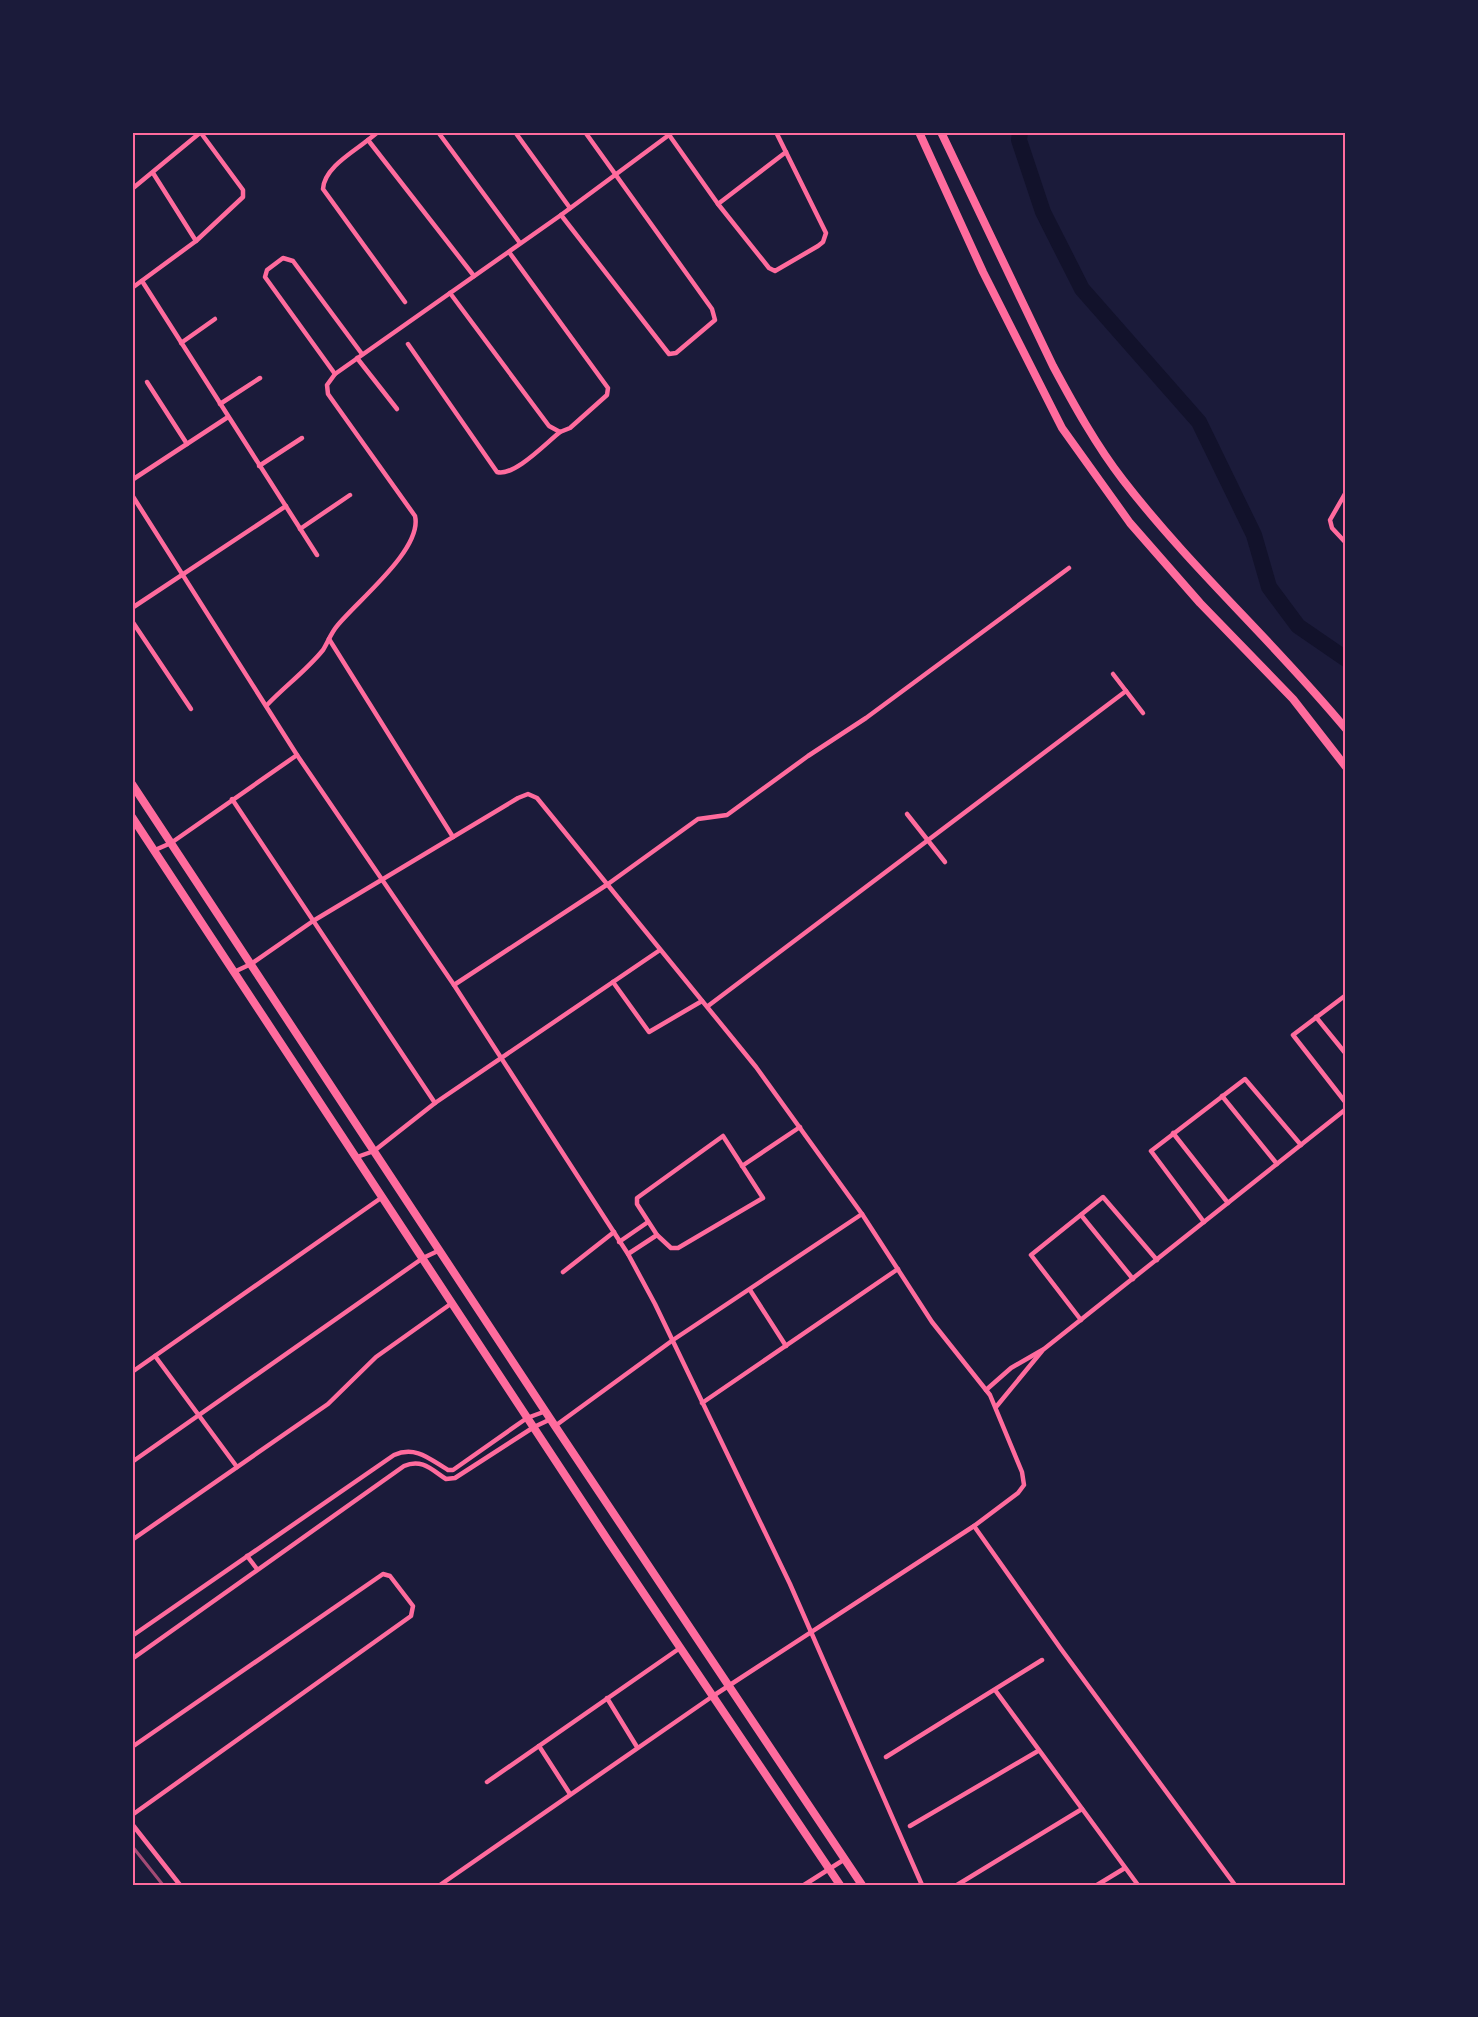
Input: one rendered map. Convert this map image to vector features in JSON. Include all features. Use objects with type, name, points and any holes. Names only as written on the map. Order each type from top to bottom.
[{"type":"main road","points":[[941,132],[1057,375],[1122,479],[1196,565],[1346,729]]},
{"type":"main road","points":[[918,133],[983,272],[1062,428],[1130,523],[1200,603],[1293,699],[1346,767]]},
{"type":"main road","points":[[132,784],[862,1885]]},
{"type":"main road","points":[[132,816],[177,888],[357,1157],[381,1198],[840,1885]]},
{"type":"street","points":[[132,189],[201,132],[243,189],[241,200],[196,241],[132,288]]},
{"type":"street","points":[[378,132],[334,168],[324,182],[323,189],[405,302]]},
{"type":"street","points":[[438,132],[520,243]]},
{"type":"street","points":[[515,132],[570,208]]},
{"type":"street","points":[[561,214],[669,354],[676,353],[715,320],[715,314],[585,132]]},
{"type":"street","points":[[267,705],[303,671],[337,626],[365,599],[408,546],[417,523],[415,516],[328,394],[327,385],[335,374],[509,252],[670,133],[718,204],[771,270],[779,271],[819,246],[826,233],[776,132]]},
{"type":"street","points":[[368,140],[474,276]]},
{"type":"street","points":[[718,204],[786,152]]},
{"type":"street","points":[[153,173],[196,241]]},
{"type":"street","points":[[408,344],[497,472],[508,472],[518,467],[560,432],[570,428],[604,398],[608,388],[509,252]]},
{"type":"street","points":[[335,374],[265,277],[267,270],[283,258],[293,261],[362,354]]},
{"type":"street","points":[[142,282],[317,555]]},
{"type":"street","points":[[450,293],[549,426],[560,432]]},
{"type":"street","points":[[181,343],[215,320]]},
{"type":"street","points":[[357,358],[397,409]]},
{"type":"street","points":[[220,404],[261,378]]},
{"type":"street","points":[[147,382],[187,444]]},
{"type":"street","points":[[132,480],[228,417]]},
{"type":"street","points":[[259,466],[302,438]]},
{"type":"street","points":[[1346,492],[1330,520],[1332,528],[1346,543]]},
{"type":"street","points":[[132,495],[185,574],[297,754],[454,985],[628,1254],[673,1341],[790,1584],[809,1633],[922,1885]]},
{"type":"street","points":[[300,529],[350,495]]},
{"type":"street","points":[[132,608],[286,506]]},
{"type":"street","points":[[454,985],[608,884],[698,819],[727,815],[808,756],[874,713],[1069,568]]},
{"type":"street","points":[[132,621],[191,709]]},
{"type":"street","points":[[329,639],[453,837]]},
{"type":"street","points":[[1113,674],[1143,713]]},
{"type":"street","points":[[708,1006],[929,842],[1126,691]]},
{"type":"street","points":[[155,850],[171,843],[297,754]]},
{"type":"street","points":[[234,972],[251,964],[313,921],[453,837],[528,794],[537,798],[708,1006],[800,1127],[862,1214],[932,1322],[986,1390],[996,1407],[1023,1472],[1024,1485],[1018,1493],[974,1526],[637,1747],[440,1885]]},
{"type":"street","points":[[232,799],[435,1103]]},
{"type":"street","points":[[907,814],[945,862]]},
{"type":"street","points":[[357,1157],[374,1151],[435,1103],[660,950]]},
{"type":"street","points":[[613,982],[645,1030],[653,1031],[702,1001]]},
{"type":"street","points":[[1346,995],[1293,1035],[1346,1103]]},
{"type":"street","points":[[1316,1017],[1346,1054]]},
{"type":"street","points":[[1204,1222],[1151,1151],[1173,1133],[1245,1079],[1301,1145]]},
{"type":"street","points":[[1222,1096],[1277,1164]]},
{"type":"street","points":[[986,1390],[1011,1368],[1044,1349],[1346,1109]]},
{"type":"street","points":[[742,1166],[800,1127]]},
{"type":"street","points":[[1173,1133],[1228,1203]]},
{"type":"street","points":[[723,1136],[742,1166],[763,1198],[678,1248],[668,1247],[657,1235],[636,1202],[638,1197],[723,1136]]},
{"type":"street","points":[[1081,1320],[1031,1255],[1103,1197],[1157,1260]]},
{"type":"street","points":[[132,1372],[381,1198]]},
{"type":"street","points":[[132,1659],[404,1466],[417,1462],[434,1469],[446,1479],[455,1478],[534,1427],[553,1422],[862,1214]]},
{"type":"street","points":[[1081,1215],[1133,1279]]},
{"type":"street","points":[[619,1242],[648,1222]]},
{"type":"street","points":[[563,1272],[614,1232]]},
{"type":"street","points":[[628,1254],[657,1235]]},
{"type":"street","points":[[132,1462],[423,1258],[440,1250]]},
{"type":"street","points":[[702,1403],[898,1269]]},
{"type":"street","points":[[750,1290],[786,1346]]},
{"type":"street","points":[[132,1540],[328,1404],[376,1357],[452,1303]]},
{"type":"street","points":[[996,1407],[1044,1349]]},
{"type":"street","points":[[155,1356],[237,1467]]},
{"type":"street","points":[[132,1636],[394,1455],[414,1452],[423,1454],[448,1470],[453,1470],[527,1418],[546,1411]]},
{"type":"street","points":[[414,1452],[417,1462]]},
{"type":"street","points":[[974,1526],[1061,1649],[1235,1885]]},
{"type":"street","points":[[247,1556],[257,1569]]},
{"type":"street","points":[[132,1747],[378,1577],[387,1574],[390,1576],[413,1606],[411,1616],[132,1815]]},
{"type":"street","points":[[487,1782],[680,1648]]},
{"type":"street","points":[[886,1757],[1042,1660]]},
{"type":"street","points":[[994,1690],[1138,1885]]},
{"type":"street","points":[[607,1698],[637,1747]]},
{"type":"street","points":[[539,1746],[570,1794]]},
{"type":"street","points":[[910,1826],[1038,1750]]},
{"type":"street","points":[[957,1885],[1083,1809]]},
{"type":"street","points":[[132,1824],[180,1885]]},
{"type":"street","points":[[804,1885],[845,1859]]},
{"type":"street","points":[[1097,1885],[1125,1868]]},
{"type":"waterway","points":[[1020,132],[1019,140],[1043,212],[1082,289],[1199,422],[1254,535],[1269,587],[1298,626],[1346,659]]},
{"type":"railway","points":[[132,1846],[163,1885]]}]
